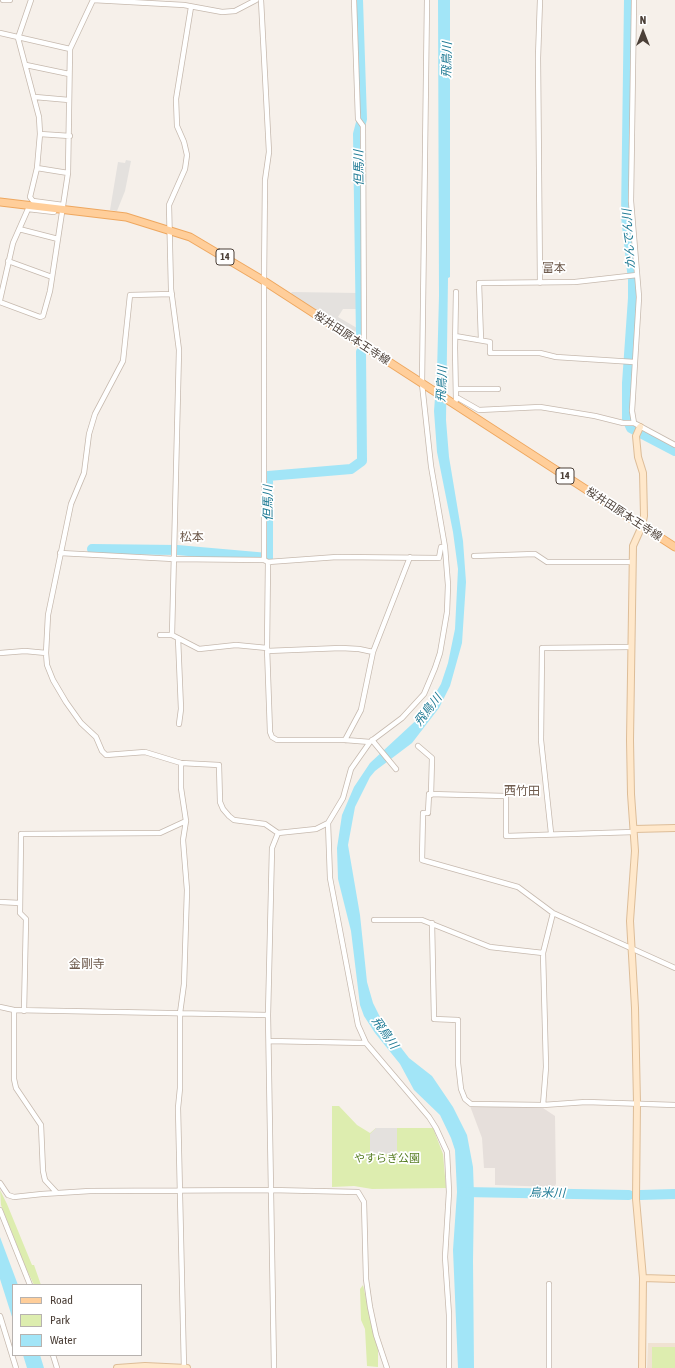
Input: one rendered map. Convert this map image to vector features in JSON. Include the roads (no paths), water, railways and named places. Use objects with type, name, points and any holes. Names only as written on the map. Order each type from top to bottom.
[{"type":"main road","name":"桜井田原本王寺線","points":[[0,202],[63,207],[126,217],[190,238],[264,281],[422,384],[456,403],[675,547]]},
{"type":"street","points":[[3,0],[10,0]]},
{"type":"street","points":[[31,0],[18,38],[35,97],[39,117],[40,134],[37,168],[30,197],[33,201],[63,207]]},
{"type":"street","points":[[63,207],[58,212],[28,209],[13,243],[0,301],[40,317],[43,316],[52,277],[63,207],[68,172],[70,136],[70,49],[93,0],[191,7],[217,12],[235,11],[256,0]]},
{"type":"street","points":[[261,0],[269,152],[266,180],[264,281],[267,650],[270,732],[272,737],[277,740],[371,741],[395,768]]},
{"type":"street","points":[[354,0],[358,120],[363,126],[364,347]]},
{"type":"street","points":[[426,0],[422,384],[431,466],[444,547],[448,585],[447,612],[435,668],[424,694],[415,706],[402,718],[371,741],[351,769],[342,798],[328,823],[330,878],[352,1000],[358,1025],[366,1043],[429,1117],[436,1128],[446,1152],[449,1192],[445,1257],[449,1315],[449,1368]]},
{"type":"street","points":[[540,0],[538,58],[540,283]]},
{"type":"street","points":[[634,0],[632,201],[639,297],[632,411],[634,422],[640,427],[675,445]]},
{"type":"street","points":[[172,635],[179,350],[172,294],[169,230],[171,199],[185,169],[186,154],[177,126],[176,99],[191,7]]},
{"type":"street","points":[[0,33],[70,49]]},
{"type":"street","points":[[26,65],[69,74]]},
{"type":"street","points":[[35,97],[70,100]]},
{"type":"street","points":[[40,134],[70,136]]},
{"type":"street","points":[[37,168],[68,172]]},
{"type":"street","points":[[19,229],[58,239]]},
{"type":"street","points":[[8,261],[52,277]]},
{"type":"street","points":[[481,340],[479,283],[575,282],[637,276]]},
{"type":"street","points":[[456,292],[456,403],[479,410],[540,407],[595,416],[623,423],[634,422]]},
{"type":"street","points":[[172,294],[130,295],[123,361],[95,414],[89,434],[86,462],[71,504],[60,553],[48,615],[46,653],[47,665],[56,685],[81,723],[96,737],[102,751],[106,754],[145,752],[181,763],[219,765],[220,802],[223,809],[234,820],[265,824],[278,833],[316,829],[328,823]]},
{"type":"street","points":[[455,336],[490,342],[490,353],[540,353],[556,357],[634,362]]},
{"type":"street","points":[[456,389],[498,389]]},
{"type":"street","points":[[640,427],[636,436],[638,457],[643,473],[644,516],[642,526],[632,546],[630,794],[635,851],[630,921],[635,1008],[637,1102],[636,1199],[643,1278],[642,1368]]},
{"type":"street","points":[[60,553],[174,559],[266,561],[337,556],[439,558],[441,547],[444,547]]},
{"type":"street","points":[[474,556],[536,554],[547,562],[632,562]]},
{"type":"street","points":[[345,740],[361,710],[373,652],[410,557]]},
{"type":"street","points":[[160,635],[172,635],[199,649],[236,645],[267,650],[341,648],[359,649],[373,652]]},
{"type":"street","points":[[178,638],[181,709],[179,724]]},
{"type":"street","points":[[551,834],[541,740],[542,648],[631,647]]},
{"type":"street","points":[[0,653],[25,651],[46,653]]},
{"type":"street","points":[[418,746],[432,758],[431,795],[429,794],[428,813],[423,813],[422,860],[518,886],[553,913],[675,968]]},
{"type":"street","points":[[181,763],[181,788],[186,821],[183,840],[187,890],[184,984],[180,1013],[180,1088],[178,1108],[184,1368]]},
{"type":"street","points":[[431,795],[506,796],[506,836],[536,836],[675,828]]},
{"type":"street","points":[[24,1011],[26,919],[20,913],[21,834],[160,833],[186,821]]},
{"type":"street","points":[[274,1368],[268,1015],[272,848],[278,833]]},
{"type":"street","points":[[0,902],[20,903]]},
{"type":"street","points":[[543,1105],[546,1067],[543,953],[553,913]]},
{"type":"street","points":[[374,920],[422,920],[490,948],[543,953]]},
{"type":"street","points":[[432,923],[434,1019],[458,1020],[458,1063],[461,1089],[465,1099],[474,1104],[543,1105],[586,1102],[637,1102],[675,1105]]},
{"type":"street","points":[[0,1006],[24,1011],[268,1015]]},
{"type":"street","points":[[14,1010],[15,1084],[16,1088],[41,1125],[43,1171],[45,1180],[57,1193]]},
{"type":"street","points":[[269,1041],[366,1043]]},
{"type":"street","points":[[0,1183],[11,1197],[57,1193],[180,1191],[270,1190],[355,1192],[362,1196],[364,1202],[366,1279],[376,1335],[387,1368]]},
{"type":"street","points":[[0,1210],[30,1284]]},
{"type":"street","points":[[643,1278],[675,1278]]},
{"type":"street","points":[[549,1284],[549,1368]]},
{"type":"street","points":[[0,1316],[12,1355]]},
{"type":"street","points":[[12,1356],[16,1368]]},
{"type":"street","points":[[53,1356],[57,1368]]},
{"type":"street","points":[[117,1368],[145,1366],[187,1368]]},
{"type":"water","name":"飛鳥川","points":[[438,0],[450,0],[450,277],[448,278],[446,420],[449,457],[463,541],[466,582],[462,643],[450,686],[439,708],[412,743],[375,771],[370,777],[355,807],[348,845],[360,915],[367,982],[373,1003],[385,1027],[409,1058],[432,1076],[453,1107],[467,1135],[473,1167],[474,1195],[474,1368],[458,1368],[453,1250],[457,1192],[455,1150],[440,1115],[414,1090],[400,1064],[375,1033],[364,1016],[360,1005],[351,931],[338,879],[337,848],[342,815],[354,787],[370,763],[424,713],[441,684],[448,663],[455,629],[458,569],[453,532],[437,452],[434,411],[437,372],[439,296]]},
{"type":"water","points":[[0,1237],[18,1284],[12,1284],[12,1317],[0,1279]]},
{"type":"water","points":[[23,1356],[40,1356],[44,1368],[27,1368]]},
{"type":"waterway","name":"但馬川","points":[[358,0],[362,119],[358,134],[361,337]]},
{"type":"waterway","name":"かんでん川","points":[[629,0],[626,216],[633,280],[633,298],[627,383],[627,419],[631,428],[675,451]]},
{"type":"waterway","name":"但馬川","points":[[92,549],[177,550],[268,558],[268,476],[351,469],[362,461],[361,352]]},
{"type":"waterway","name":"烏米川","points":[[464,1192],[629,1195]]},
{"type":"waterway","name":"烏米川","points":[[640,1195],[675,1194]]},
{"type":"district","name":"富本","points":[[554,268]]},
{"type":"district","name":"松本","points":[[192,537]]},
{"type":"district","name":"西竹田","points":[[522,791]]},
{"type":"district","name":"金剛寺","points":[[87,964]]},
{"type":"park label","name":"やすらぎ公園","points":[[387,1159]]}]
